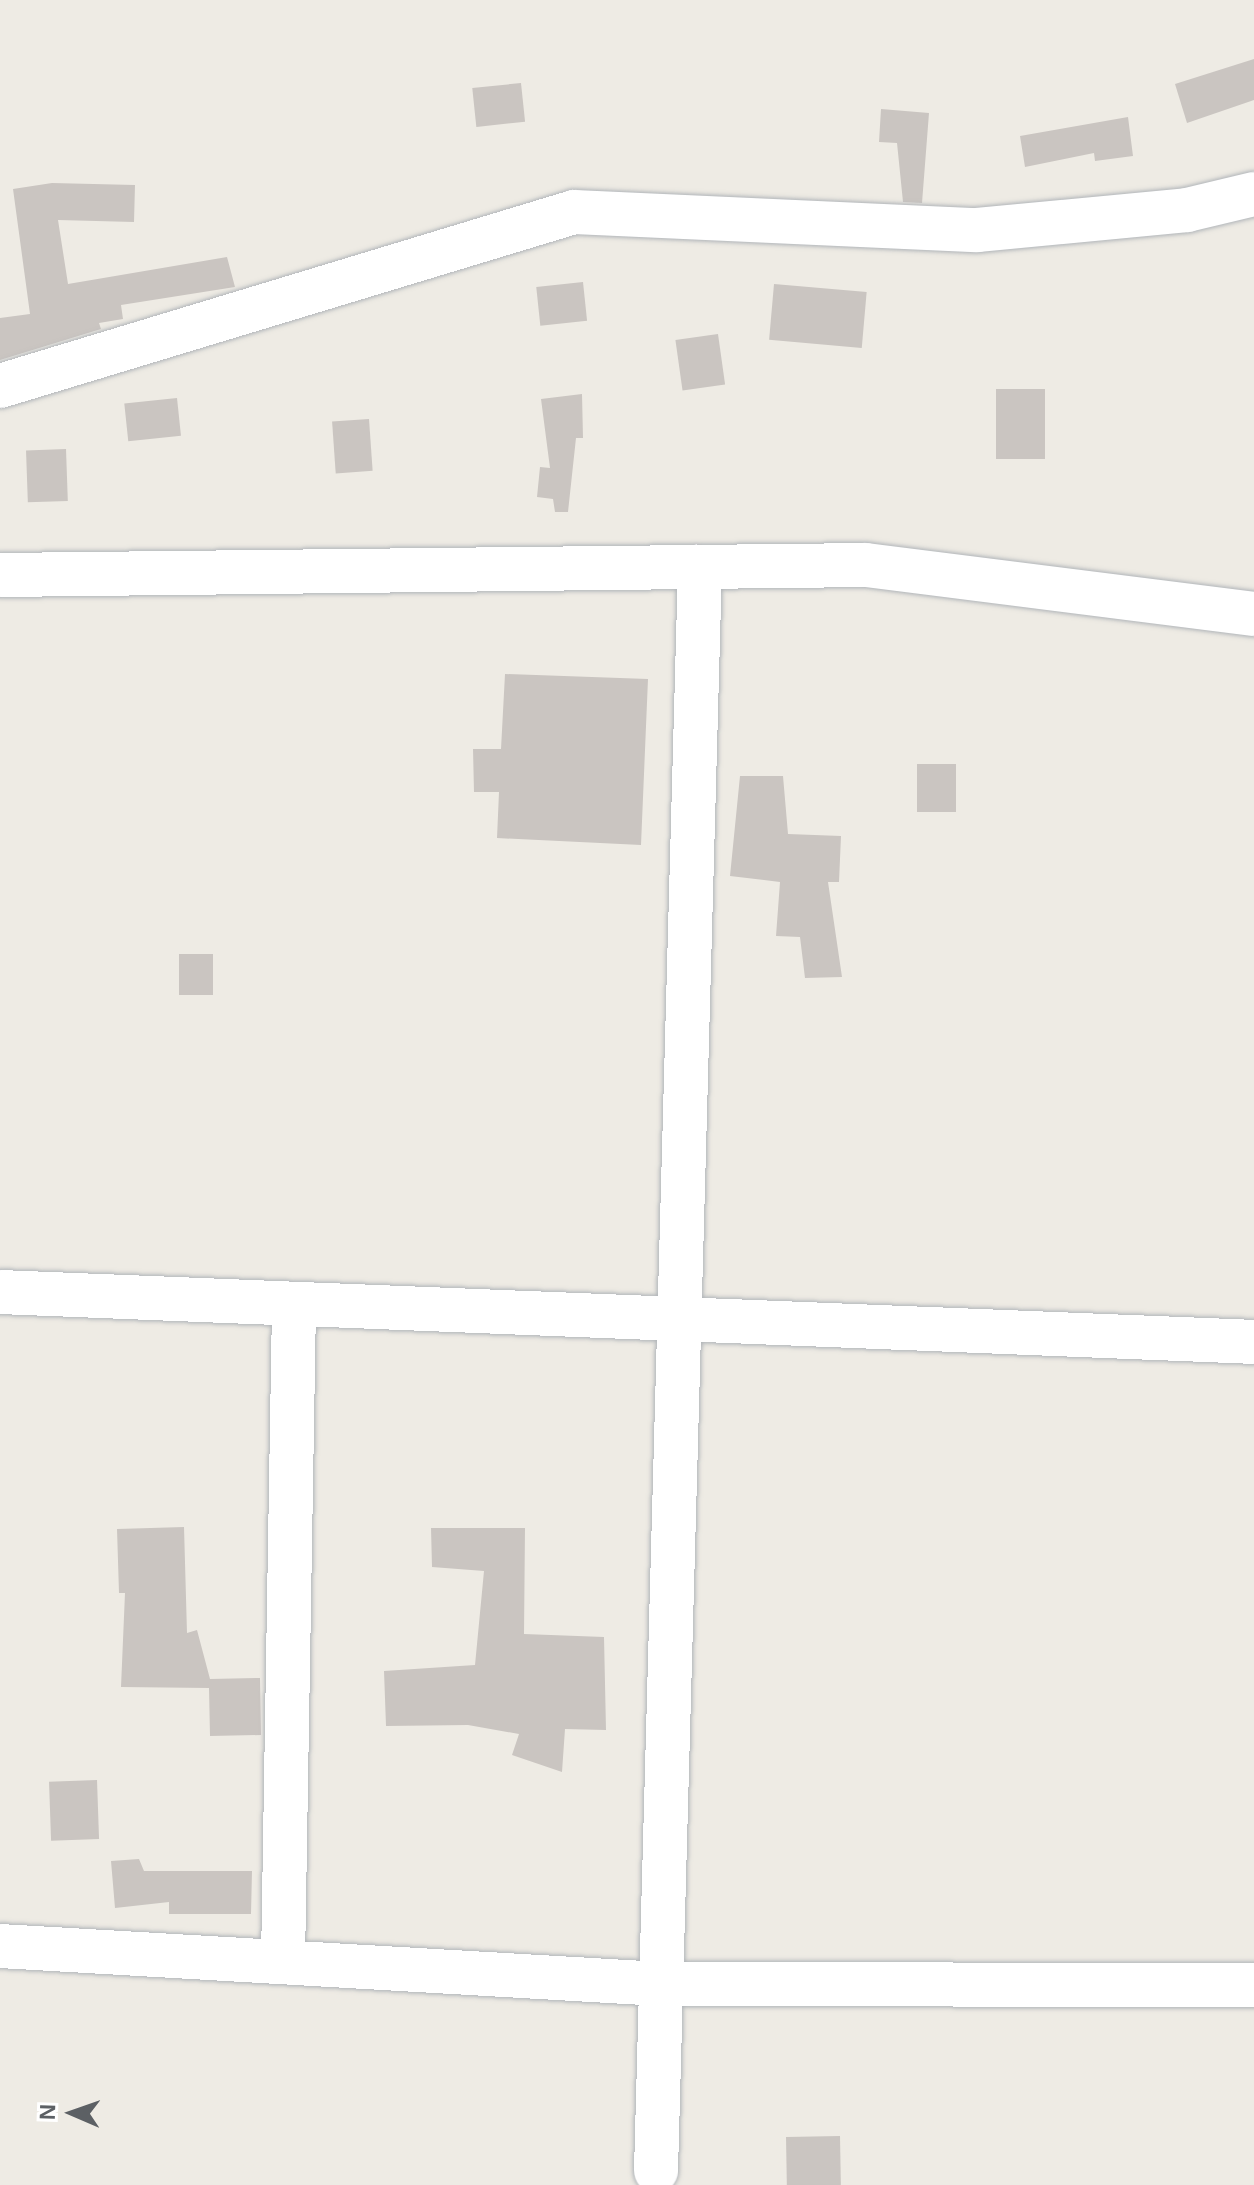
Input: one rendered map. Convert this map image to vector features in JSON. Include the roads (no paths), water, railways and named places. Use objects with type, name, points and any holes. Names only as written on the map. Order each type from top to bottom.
[{"type":"street","points":[[0,386],[574,212],[977,230],[1187,210],[1254,194]]},
{"type":"street","points":[[0,575],[866,565],[1254,614]]},
{"type":"street","points":[[656,2171],[682,1321],[700,567]]},
{"type":"street","points":[[0,1292],[1254,1342]]},
{"type":"street","points":[[283,1962],[294,1304]]},
{"type":"street","points":[[0,1946],[661,1984],[1254,1985]]}]
